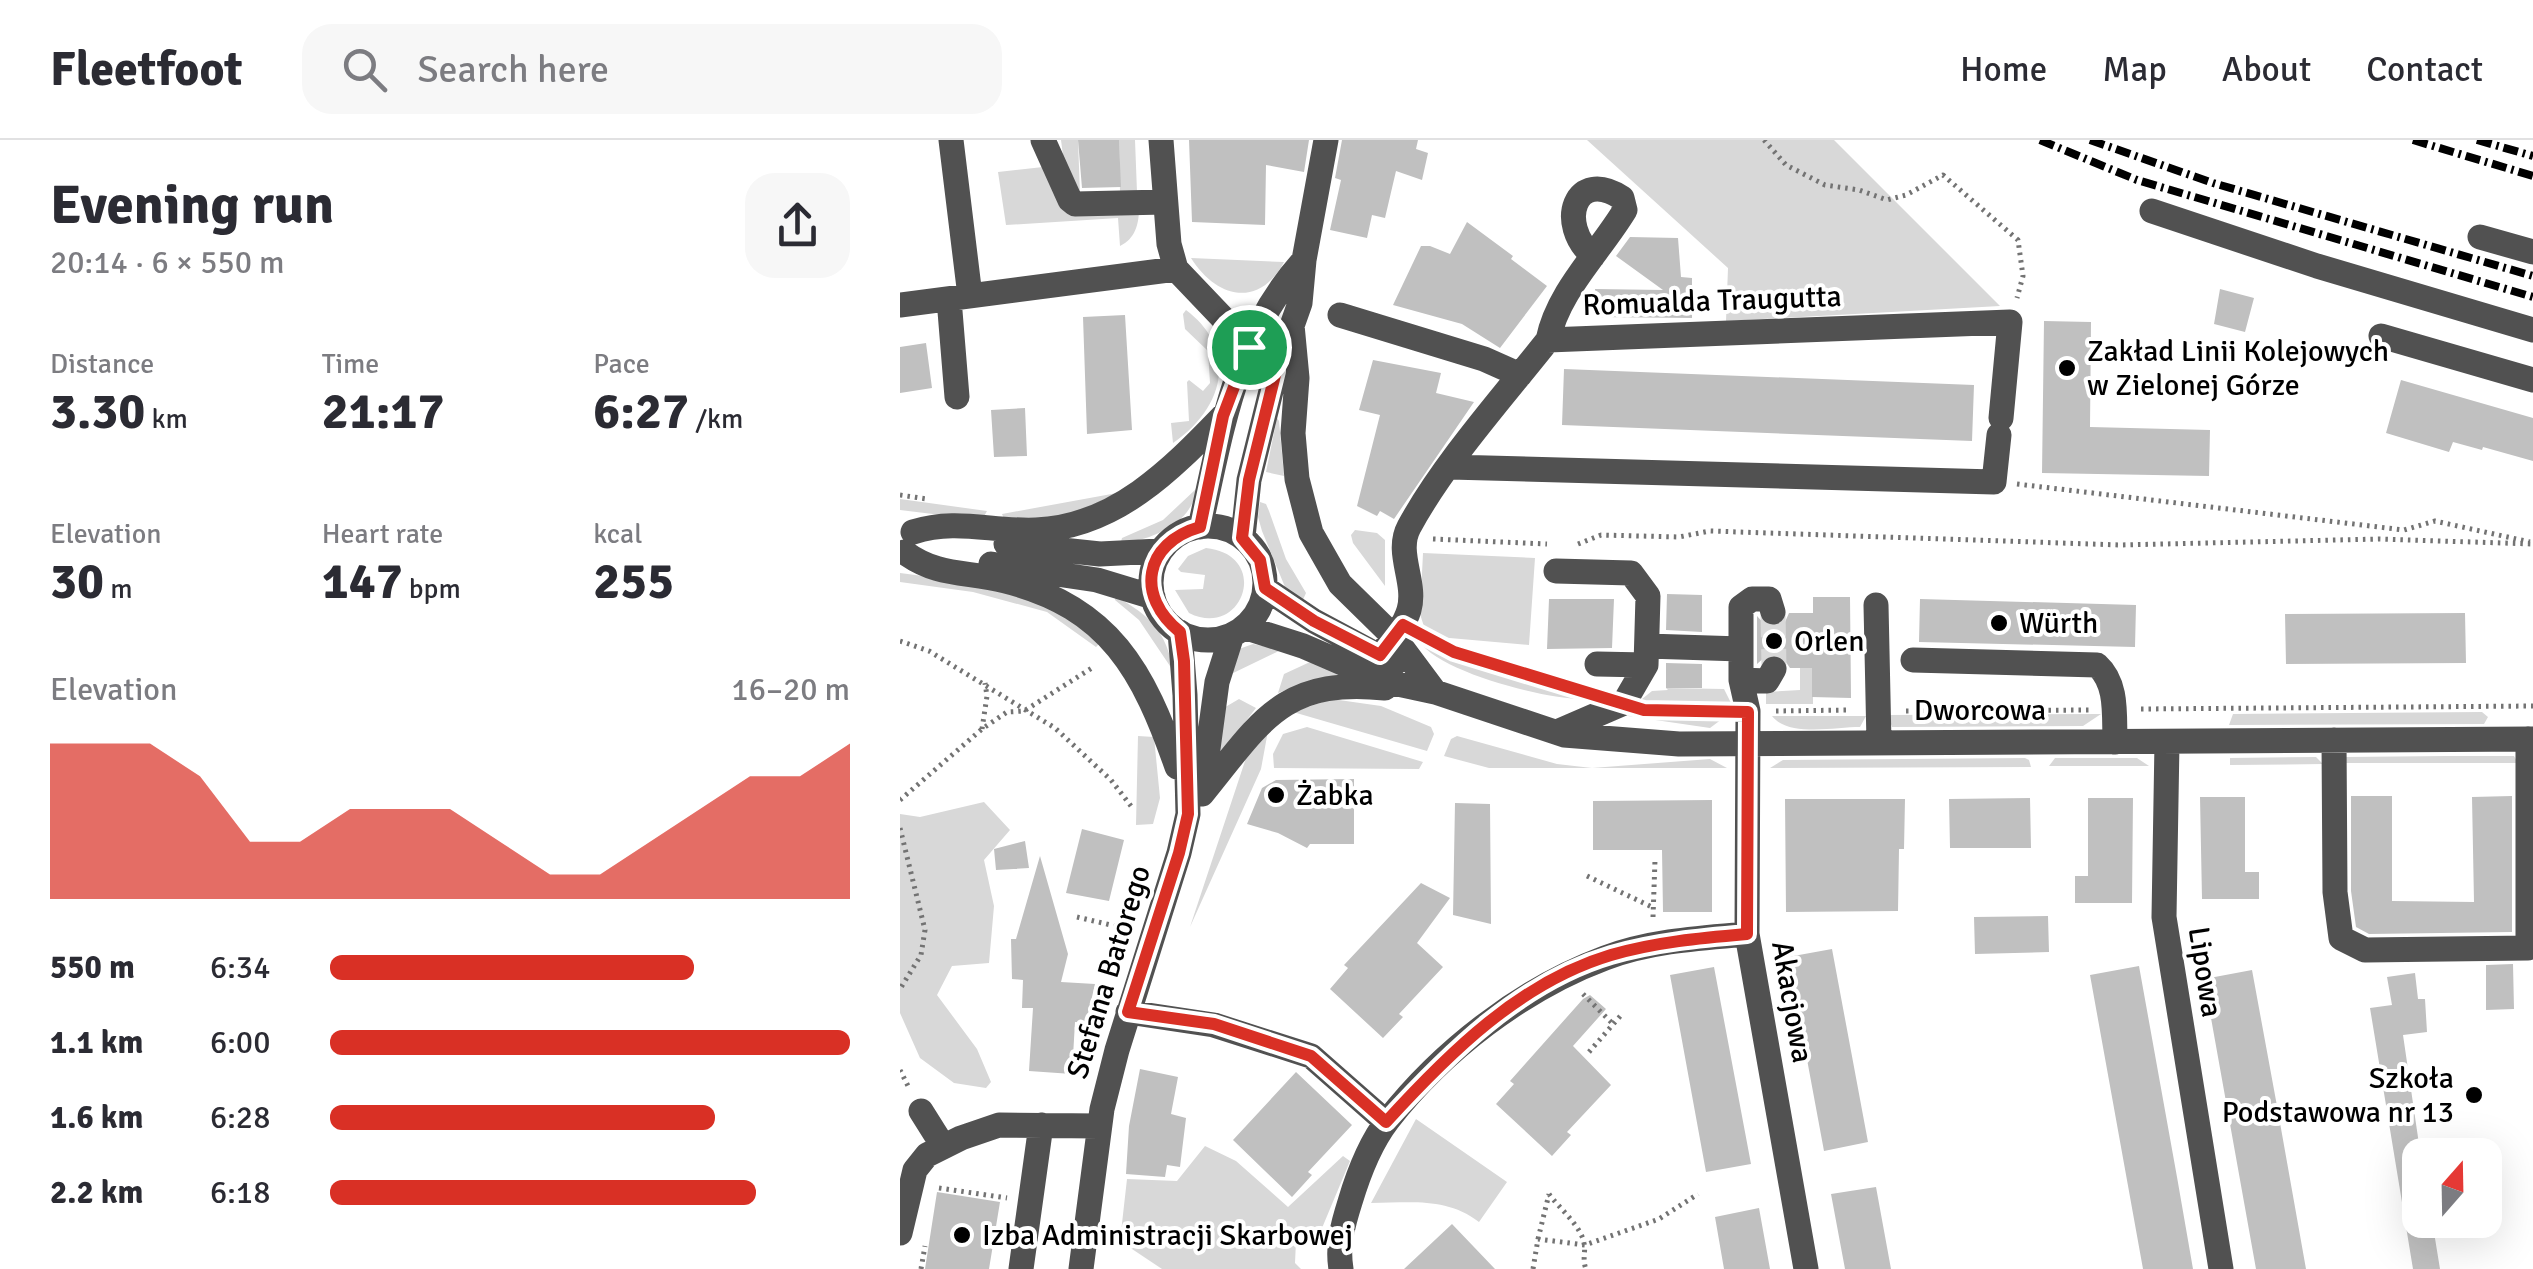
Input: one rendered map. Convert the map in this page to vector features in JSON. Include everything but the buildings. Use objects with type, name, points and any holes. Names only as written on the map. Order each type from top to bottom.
[{"type":"street","points":[[951,140],[959,298],[957,397]]},
{"type":"street","points":[[1043,140],[1075,204],[1165,202]]},
{"type":"street","points":[[1161,140],[1170,256],[1176,270],[1276,371]]},
{"type":"street","points":[[1242,538],[1249,480],[1276,371],[1300,303],[1326,140]]},
{"type":"street","points":[[2152,211],[2317,266],[2533,330]]},
{"type":"street","points":[[2480,237],[2533,252]]},
{"type":"street","points":[[1548,340],[1553,314],[1594,256]]},
{"type":"street","points":[[1200,527],[1223,416],[1249,347],[1281,285],[1304,260]]},
{"type":"street","points":[[900,305],[1176,270]]},
{"type":"street","points":[[1340,315],[1520,374]]},
{"type":"street","points":[[1450,467],[1994,482],[2010,322]]},
{"type":"street","name":"Romualda Traugutta","points":[[1405,538],[1450,467],[1548,340],[2010,322]]},
{"type":"street","points":[[1292,326],[1297,378],[1292,434],[1306,518],[1340,584],[1392,639],[1410,607],[1405,538]]},
{"type":"street","points":[[2382,336],[2533,380]]},
{"type":"street","points":[[904,541],[940,524],[1036,530],[1094,518],[1139,495],[1184,457],[1223,416]]},
{"type":"street","points":[[1214,526],[1242,538],[1260,560],[1265,588],[1261,604],[1238,631],[1204,640],[1180,632],[1166,622],[1152,597],[1151,579],[1160,551],[1175,537],[1200,527],[1214,526]]},
{"type":"street","points":[[904,541],[1080,552],[1160,551]]},
{"type":"street","points":[[904,541],[1074,576],[1152,597]]},
{"type":"street","points":[[904,541],[925,567],[1002,580],[1058,599],[1102,630],[1146,689],[1192,799],[1258,724],[1291,700],[1313,690],[1358,686],[1435,692]]},
{"type":"street","points":[[1556,733],[1614,701],[1647,655],[1648,596],[1631,574],[1557,558]]},
{"type":"street","name":"Dworcowa","points":[[1265,588],[1314,621],[1392,639],[1435,692]]},
{"type":"street","name":"Akacjowa","points":[[1773,612],[1768,599],[1752,599],[1740,606],[1741,680],[1748,712],[1747,934],[1806,1269]]},
{"type":"street","points":[[1876,605],[1879,743]]},
{"type":"street","name":"Dworcowa","points":[[1238,631],[1303,646],[1384,681],[1435,692],[1556,733],[1636,742],[2531,739]]},
{"type":"street","name":"Stefana Batorego","points":[[1081,1269],[1098,1126],[1128,1012],[1173,872],[1216,682],[1238,631]]},
{"type":"street","name":"Stefana Batorego","points":[[1180,632],[1192,799]]},
{"type":"street","points":[[1596,664],[1647,655],[1741,648]]},
{"type":"street","points":[[1913,660],[2097,665],[2111,685],[2115,742]]},
{"type":"street","points":[[1741,680],[1768,681],[1774,670]]},
{"type":"street","points":[[2334,740],[2335,892],[2341,938],[2365,950],[2528,948],[2531,739]]},
{"type":"street","name":"Lipowa","points":[[2166,742],[2164,917],[2221,1269]]},
{"type":"street","points":[[1341,1269],[1343,1226],[1356,1182],[1386,1122],[1497,1015],[1561,976],[1608,956],[1681,939],[1747,934]]},
{"type":"street","points":[[1128,1012],[1214,1024],[1311,1056],[1386,1122]]},
{"type":"street","points":[[921,1111],[943,1146]]},
{"type":"street","points":[[900,1233],[915,1170],[927,1155],[943,1146],[999,1125],[1098,1126]]},
{"type":"street","points":[[1021,1269],[1040,1125]]},
{"type":"path","points":[[1764,140],[1786,165],[1825,185],[1859,190],[1887,200],[1906,195],[1944,175],[2018,240],[2023,276],[2010,322]]},
{"type":"path","points":[[1994,482],[2404,530],[2434,521],[2533,543]]},
{"type":"path","points":[[1574,546],[1600,535],[1679,537],[1710,532],[2120,546],[2380,539],[2533,543]]},
{"type":"path","points":[[1405,538],[1557,558]]},
{"type":"path","points":[[1392,639],[1454,652],[1644,710],[1748,712]]},
{"type":"path","points":[[900,641],[929,650],[1055,728],[1111,780],[1131,806]]},
{"type":"path","points":[[900,800],[982,729],[1007,712],[1024,710],[1095,666]]},
{"type":"path","points":[[982,729],[988,696],[985,683]]},
{"type":"path","points":[[900,828],[925,930],[921,955],[900,989]]},
{"type":"path","points":[[1652,946],[1655,860]]},
{"type":"path","points":[[1587,876],[1653,907]]},
{"type":"path","points":[[1077,916],[1115,926]]},
{"type":"path","points":[[1561,976],[1613,1024]]},
{"type":"path","points":[[1589,1052],[1622,1014]]},
{"type":"path","points":[[935,1192],[938,1188],[1030,1202]]},
{"type":"path","points":[[963,1196],[980,1194]]},
{"type":"path","points":[[1533,1269],[1549,1194],[1580,1232],[1586,1269]]},
{"type":"path","points":[[1538,1239],[1585,1245],[1659,1219],[1698,1194]]},
{"type":"path","points":[[921,1269],[928,1231]]},
{"type":"shaded area","points":[[1061,140],[1078,140],[1080,194],[1120,193],[1119,140],[1135,140],[1137,192],[1081,198],[1064,163]]},
{"type":"shaded area","points":[[1587,140],[1834,140],[2000,306],[1726,321],[1728,268]]},
{"type":"shaded area","points":[[1043,167],[1061,203],[1139,209],[1133,235],[1120,246],[1118,218],[1006,225],[998,172]]},
{"type":"shaded area","points":[[1191,258],[1284,262],[1262,287],[1238,293],[1213,282]]},
{"type":"shaded area","points":[[1186,310],[1214,343],[1219,360],[1218,378],[1204,413],[1173,443],[1171,423],[1189,421],[1187,382],[1203,391],[1210,383],[1208,351],[1185,329]]},
{"type":"shaded area","points":[[1277,418],[1279,421],[1284,476],[1266,472]]},
{"type":"shaded area","points":[[1196,489],[1188,511],[1169,528],[1121,542],[1122,538],[1163,520]]},
{"type":"shaded area","points":[[1117,493],[1061,520],[1005,521],[1002,514]]},
{"type":"shaded area","points":[[900,499],[987,511],[982,520],[900,510]]},
{"type":"shaded area","points":[[1260,502],[1266,504],[1286,559],[1306,593],[1302,602],[1285,587],[1262,531],[1258,517]]},
{"type":"shaded area","points":[[1355,530],[1377,533],[1385,540],[1385,586],[1353,543],[1351,535]]},
{"type":"shaded area","points":[[1206,548],[1226,554],[1239,565],[1244,579],[1236,606],[1224,615],[1208,618],[1189,613],[1175,590],[1203,589],[1205,575],[1178,569],[1188,556]]},
{"type":"shaded area","points":[[1423,553],[1535,558],[1529,645],[1427,636],[1420,614]]},
{"type":"shaded area","points":[[900,573],[984,584],[1050,605],[1101,642],[1096,647],[1047,612],[973,592],[900,582]]},
{"type":"shaded area","points":[[1115,596],[1155,626],[1174,672],[1139,620]]},
{"type":"shaded area","points":[[1800,628],[1813,628],[1813,704],[1766,704],[1766,692],[1800,690]]},
{"type":"shaded area","points":[[1417,637],[1479,667],[1589,699],[1549,695],[1495,682],[1444,661],[1427,650]]},
{"type":"shaded area","points":[[1253,644],[1281,650],[1227,676],[1239,649]]},
{"type":"shaded area","points":[[1310,662],[1342,675],[1313,680],[1278,693],[1284,674]]},
{"type":"shaded area","points":[[1724,689],[1732,705],[1637,703],[1652,691]]},
{"type":"shaded area","points":[[1239,699],[1256,708],[1226,747],[1218,769],[1222,709]]},
{"type":"shaded area","points":[[1332,699],[1381,706],[1431,727],[1434,734],[1427,751],[1293,712]]},
{"type":"shaded area","points":[[2482,712],[2488,717],[2484,724],[2229,725],[2233,714]]},
{"type":"shaded area","points":[[2101,714],[2083,726],[1892,727],[1888,715]]},
{"type":"shaded area","points":[[1628,716],[1726,716],[1710,728]]},
{"type":"shaded area","points":[[1772,716],[1866,716],[1860,727],[1800,729],[1779,723]]},
{"type":"shaded area","points":[[1307,727],[1423,762],[1419,769],[1274,768],[1273,754],[1283,734]]},
{"type":"shaded area","points":[[1268,731],[1261,769],[1190,927],[1246,758]]},
{"type":"shaded area","points":[[1138,736],[1154,737],[1160,798],[1153,824],[1136,825]]},
{"type":"shaded area","points":[[1457,736],[1557,764],[1592,768],[1489,768],[1444,756],[1451,739]]},
{"type":"shaded area","points":[[2514,756],[2518,763],[2342,763],[2346,757]]},
{"type":"shaded area","points":[[2316,757],[2323,764],[2230,765],[2230,758]]},
{"type":"shaded area","points":[[2025,758],[2031,767],[1770,768],[1783,760]]},
{"type":"shaded area","points":[[2055,758],[2137,758],[2149,766],[2049,766]]},
{"type":"shaded area","points":[[1710,759],[1727,768],[1592,768]]},
{"type":"shaded area","points":[[984,802],[1010,830],[984,860],[994,906],[989,963],[952,966],[937,995],[977,1049],[991,1082],[986,1088],[954,1083],[920,1058],[900,1013],[900,814],[920,817]]},
{"type":"shaded area","points":[[1416,1119],[1507,1182],[1479,1222],[1441,1205],[1371,1203]]},
{"type":"shaded area","points":[[1205,1146],[1236,1161],[1288,1207],[1343,1156],[1350,1161],[1317,1240],[1296,1241],[1295,1263],[1301,1269],[1162,1269],[1120,1241],[1127,1179],[1177,1181]]},
{"type":"tunnel","points":[[1773,612],[1774,669]]},
{"type":"railway","points":[[2040,140],[2137,180],[2533,297]]},
{"type":"railway","points":[[2090,140],[2213,183],[2533,276]]},
{"type":"railway","points":[[2413,140],[2533,176]]},
{"type":"railway","points":[[2477,140],[2533,156]]},
{"type":"place","name":"Zakład Linii Kolejowych w Zielonej Górze","points":[[2067,368]]},
{"type":"place","name":"Würth","points":[[1999,623]]},
{"type":"place","name":"Orlen","points":[[1774,641]]},
{"type":"place","name":"Żabka","points":[[1276,795]]},
{"type":"place","name":"Szkoła Podstawowa nr 13","points":[[2474,1095]]},
{"type":"place","name":"Izba Administracji Skarbowej","points":[[962,1235]]},
{"type":"route","points":[[1249,347],[1276,371],[1249,480],[1242,538],[1260,560],[1265,588],[1284,602],[1380,655],[1403,625],[1454,652],[1644,710],[1748,712],[1747,934],[1681,939],[1608,956],[1555,979],[1497,1015],[1386,1122],[1352,1088],[1311,1056],[1214,1024],[1128,1012],[1188,814],[1180,632],[1157,610],[1152,597],[1153,567],[1160,551],[1175,537],[1200,527],[1223,416],[1249,347]]}]
